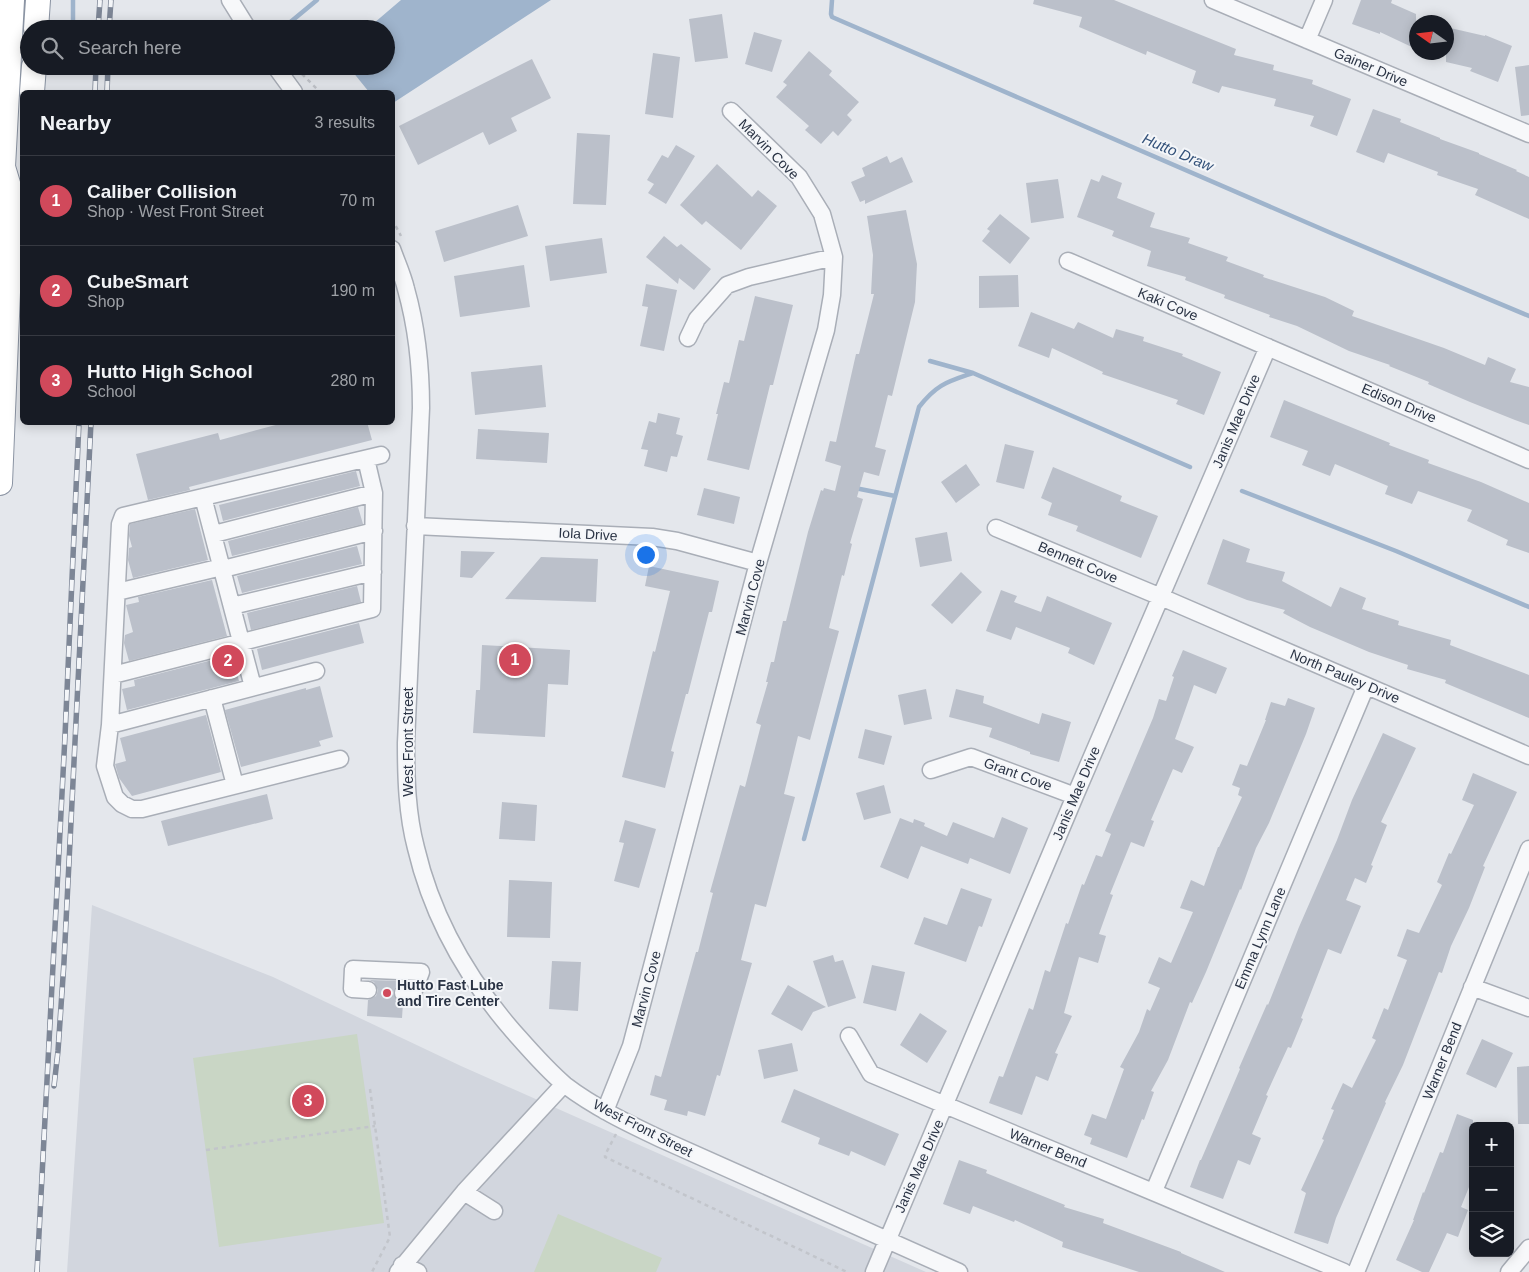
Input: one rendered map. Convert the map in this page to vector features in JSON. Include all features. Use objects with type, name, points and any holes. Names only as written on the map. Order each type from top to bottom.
[{"type":"highway","points":[[0,483],[2,374],[12,190],[3,167],[12,0]]},
{"type":"highway","points":[[37,20],[38,0]]},
{"type":"highway","points":[[32,90],[33,75]]},
{"type":"street","points":[[230,0],[242,20]]},
{"type":"street","name":"Gainer Drive","points":[[1213,0],[1529,134]]},
{"type":"street","points":[[1307,40],[1324,0]]},
{"type":"street","points":[[282,75],[293,90]]},
{"type":"street","name":"Marvin Cove","points":[[605,1111],[631,1046],[758,563],[826,330],[832,294],[834,257],[822,214],[799,177],[731,111]]},
{"type":"street","name":"West Front Street","points":[[397,244],[415,331],[421,373],[406,782],[416,849],[427,885],[441,921],[473,980],[492,1007],[535,1056],[564,1084],[605,1111],[622,1121],[959,1272]]},
{"type":"street","points":[[688,338],[697,319],[728,285],[749,277],[834,257]]},
{"type":"street","name":"Kaki Cove","points":[[1068,261],[1268,347]]},
{"type":"street","name":"Edison Drive","points":[[1268,347],[1529,460]]},
{"type":"street","name":"Janis Mae Drive","points":[[874,1272],[1075,796],[1268,347]]},
{"type":"street","points":[[112,675],[372,609],[373,457],[204,498],[192,498],[123,516],[120,524],[112,675],[110,725],[105,766],[115,797],[122,804],[132,809],[142,809],[340,759]]},
{"type":"street","points":[[214,534],[374,494]]},
{"type":"street","points":[[204,498],[253,688]]},
{"type":"street","name":"Iola Drive","points":[[415,526],[652,538],[677,541],[758,563]]},
{"type":"street","name":"Bennett Cove","points":[[996,528],[1161,597]]},
{"type":"street","points":[[117,592],[374,531]]},
{"type":"street","points":[[232,606],[373,572]]},
{"type":"street","name":"North Pauley Drive","points":[[1161,597],[1529,756]]},
{"type":"street","points":[[110,725],[316,671]]},
{"type":"street","name":"Emma Lynn Lane","points":[[1154,1191],[1366,686]]},
{"type":"street","points":[[212,698],[235,785]]},
{"type":"street","name":"Grant Cove","points":[[931,770],[971,758],[1075,796]]},
{"type":"street","name":"Warner Bend","points":[[1356,1272],[1529,850]]},
{"type":"street","points":[[368,990],[352,989],[354,969],[421,972],[413,993],[403,993]]},
{"type":"street","points":[[1472,988],[1529,1008]]},
{"type":"street","name":"Warner Bend","points":[[849,1036],[870,1074],[1154,1191],[1344,1272]]},
{"type":"street","points":[[400,1269],[464,1192],[564,1084]]},
{"type":"street","points":[[464,1192],[494,1211]]},
{"type":"street","points":[[1509,1272],[1529,1248]]},
{"type":"street","points":[[400,1269],[418,1272]]},
{"type":"path","points":[[303,75],[318,90]]},
{"type":"path","points":[[370,1090],[390,1237],[372,1272]]},
{"type":"path","points":[[622,1121],[605,1155],[606,1157],[847,1272]]},
{"type":"path","points":[[206,1150],[375,1126]]},
{"type":"shaded area","points":[[92,905],[273,977],[461,1066],[926,1272],[67,1272]]},
{"type":"green space","points":[[357,1034],[384,1223],[219,1247],[193,1058]]},
{"type":"green space","points":[[558,1214],[662,1258],[656,1272],[534,1272]]},
{"type":"water","points":[[401,0],[551,0],[395,102],[395,90],[367,90],[355,75],[395,75],[395,20],[378,20]]},
{"type":"building","points":[[1034,0],[1114,0],[1236,49],[1234,55],[1274,65],[1273,70],[1313,80],[1312,84],[1351,99],[1337,136],[1310,126],[1314,116],[1274,106],[1276,99],[1222,86],[1219,93],[1192,83],[1196,71],[1147,51],[1146,55],[1079,27],[1082,17],[1033,4]]},
{"type":"building","points":[[1361,0],[1392,0],[1391,3],[1416,14],[1409,15],[1409,46],[1380,32],[1380,34],[1352,24]]},
{"type":"building","points":[[722,14],[728,58],[695,62],[689,19]]},
{"type":"building","points":[[1454,29],[1485,35],[1512,46],[1498,82],[1470,71],[1472,68],[1446,62],[1446,60],[1454,60]]},
{"type":"building","points":[[754,32],[782,40],[772,72],[745,64]]},
{"type":"building","points":[[809,51],[832,71],[829,75],[859,102],[847,115],[852,120],[838,136],[833,131],[821,144],[805,130],[809,126],[776,97],[787,85],[783,82]]},
{"type":"building","points":[[653,53],[680,57],[673,118],[645,114]]},
{"type":"building","points":[[532,59],[551,98],[511,118],[517,131],[489,145],[483,132],[418,165],[399,126]]},
{"type":"building","points":[[1529,65],[1529,115],[1521,116],[1515,67]]},
{"type":"building","points":[[1373,109],[1401,119],[1400,122],[1440,139],[1479,153],[1529,177],[1529,219],[1475,195],[1478,189],[1437,175],[1438,172],[1388,153],[1384,163],[1356,152]]},
{"type":"building","points":[[577,133],[610,135],[606,205],[573,204]]},
{"type":"building","points":[[676,145],[695,156],[666,204],[648,193],[654,184],[647,180],[662,155],[668,158]]},
{"type":"building","points":[[887,156],[890,163],[902,157],[913,182],[865,204],[865,200],[860,202],[851,182],[865,176],[862,168]]},
{"type":"building","points":[[717,164],[752,197],[758,190],[777,206],[741,250],[706,221],[702,225],[680,205]]},
{"type":"building","points":[[1102,175],[1122,183],[1117,198],[1155,213],[1150,227],[1190,238],[1188,243],[1228,257],[1226,261],[1264,275],[1263,277],[1325,297],[1354,311],[1352,316],[1444,348],[1485,365],[1488,357],[1516,369],[1510,382],[1529,387],[1529,425],[1428,384],[1429,382],[1390,365],[1349,351],[1297,326],[1269,317],[1270,315],[1224,298],[1225,295],[1185,280],[1186,277],[1147,266],[1151,251],[1112,236],[1114,231],[1077,217],[1091,179],[1099,182]]},
{"type":"building","points":[[1058,179],[1064,218],[1031,223],[1026,183]]},
{"type":"building","points":[[518,205],[528,236],[444,262],[435,231]]},
{"type":"building","points":[[906,210],[917,264],[915,302],[892,396],[888,395],[875,447],[886,450],[879,476],[864,472],[857,497],[863,499],[829,628],[839,631],[810,740],[798,736],[784,794],[795,797],[766,907],[755,904],[741,960],[752,963],[720,1076],[717,1075],[705,1116],[688,1111],[687,1116],[664,1110],[667,1100],[650,1095],[655,1075],[661,1077],[696,952],[698,952],[713,893],[710,892],[740,785],[745,787],[761,725],[756,723],[768,682],[766,682],[771,662],[774,662],[783,621],[786,621],[808,532],[821,490],[823,491],[824,488],[835,491],[841,466],[825,461],[830,441],[836,442],[856,354],[859,354],[874,294],[871,294],[873,255],[867,216]]},
{"type":"building","points":[[1000,214],[1030,238],[1010,264],[982,241],[990,231],[987,229]]},
{"type":"building","points":[[664,236],[677,247],[681,244],[711,269],[694,290],[679,278],[678,284],[646,257]]},
{"type":"building","points":[[602,238],[607,273],[550,281],[545,246]]},
{"type":"building","points":[[524,265],[530,307],[460,317],[454,276]]},
{"type":"building","points":[[1018,275],[1019,307],[979,308],[979,276]]},
{"type":"building","points":[[646,284],[677,290],[664,351],[640,346],[648,307],[642,306]]},
{"type":"building","points":[[755,296],[793,305],[773,385],[770,385],[749,470],[707,460],[724,382],[729,383],[739,340],[744,341]]},
{"type":"building","points":[[1031,312],[1074,329],[1078,322],[1113,338],[1116,329],[1144,337],[1143,341],[1183,354],[1182,356],[1221,372],[1204,415],[1176,404],[1178,400],[1102,374],[1103,372],[1052,348],[1049,358],[1018,346]]},
{"type":"building","points":[[542,365],[546,407],[475,415],[471,372]]},
{"type":"building","points":[[1284,400],[1429,460],[1428,463],[1481,482],[1529,503],[1529,553],[1506,545],[1508,540],[1467,521],[1472,510],[1418,491],[1412,504],[1385,494],[1388,486],[1335,464],[1330,476],[1302,465],[1308,451],[1270,437]]},
{"type":"building","points":[[658,413],[680,418],[676,434],[683,436],[677,457],[671,456],[667,472],[644,466],[648,450],[641,449],[649,421],[656,423]]},
{"type":"building","points":[[276,425],[368,425],[372,440],[189,487],[190,490],[148,500],[136,454],[218,433],[220,440]]},
{"type":"building","points":[[478,429],[549,433],[547,463],[476,459]]},
{"type":"building","points":[[1005,444],[1034,451],[1024,489],[996,482]]},
{"type":"building","points":[[966,464],[980,485],[956,503],[941,482]]},
{"type":"building","points":[[1053,467],[1122,496],[1120,501],[1158,516],[1141,558],[1076,531],[1078,526],[1048,515],[1052,503],[1041,498]]},
{"type":"building","points":[[356,471],[360,486],[223,521],[219,505]]},
{"type":"building","points":[[704,488],[740,497],[734,524],[697,515]]},
{"type":"building","points":[[358,507],[363,524],[232,556],[228,541]]},
{"type":"building","points":[[195,509],[208,560],[133,578],[128,560],[129,548],[132,547],[129,536],[130,524]]},
{"type":"building","points":[[947,532],[952,561],[920,567],[915,538]]},
{"type":"building","points":[[1223,539],[1250,549],[1246,562],[1285,572],[1282,581],[1331,607],[1340,587],[1366,598],[1362,609],[1399,621],[1398,625],[1451,640],[1450,645],[1529,675],[1529,718],[1445,683],[1446,680],[1407,669],[1408,665],[1369,652],[1310,627],[1283,613],[1285,610],[1247,600],[1207,584]]},
{"type":"building","points":[[357,546],[362,564],[242,593],[237,576]]},
{"type":"building","points":[[461,551],[495,552],[472,578],[460,577]]},
{"type":"building","points":[[541,557],[598,559],[596,602],[505,599]]},
{"type":"building","points":[[649,566],[719,581],[712,612],[709,612],[671,751],[674,752],[665,788],[622,777],[670,591],[645,586]]},
{"type":"building","points":[[961,572],[982,592],[952,624],[931,605]]},
{"type":"building","points":[[212,580],[227,636],[129,661],[124,643],[125,635],[133,632],[126,605],[139,602],[138,597]]},
{"type":"building","points":[[357,586],[361,602],[251,630],[247,613]]},
{"type":"building","points":[[1001,590],[1017,596],[1014,602],[1041,612],[1047,596],[1112,623],[1094,665],[1068,653],[1070,648],[1016,627],[1011,640],[986,631]]},
{"type":"building","points":[[359,623],[364,643],[262,670],[257,649]]},
{"type":"building","points":[[482,645],[570,650],[568,685],[548,684],[545,737],[473,733],[476,690],[480,690]]},
{"type":"building","points":[[1183,650],[1227,668],[1216,694],[1194,685],[1175,739],[1194,747],[1182,773],[1173,769],[1151,820],[1154,821],[1144,847],[1131,842],[1110,894],[1113,895],[1099,934],[1106,936],[1098,963],[1079,957],[1064,1013],[1072,1016],[1055,1053],[1058,1054],[1048,1081],[1036,1076],[1022,1115],[989,1103],[999,1076],[1003,1077],[1029,1008],[1033,1010],[1045,970],[1050,972],[1066,923],[1068,924],[1082,884],[1084,885],[1096,855],[1102,857],[1111,834],[1105,831],[1153,718],[1159,699],[1166,701],[1174,677],[1172,676]]},
{"type":"building","points":[[232,655],[239,681],[127,710],[122,689],[135,686],[134,680]]},
{"type":"building","points":[[320,686],[333,737],[319,741],[321,746],[241,767],[225,710]]},
{"type":"building","points":[[926,689],[932,719],[904,725],[898,695]]},
{"type":"building","points":[[956,689],[984,696],[983,703],[1039,724],[1042,713],[1071,722],[1059,762],[1030,754],[1030,752],[989,737],[992,728],[949,717]]},
{"type":"building","points":[[1288,698],[1315,708],[1306,734],[1269,823],[1256,848],[1241,890],[1206,972],[1192,1003],[1190,1002],[1168,1060],[1151,1091],[1154,1092],[1144,1120],[1142,1119],[1127,1158],[1090,1144],[1092,1138],[1084,1135],[1092,1114],[1106,1119],[1124,1069],[1120,1067],[1139,1032],[1147,1009],[1150,1011],[1160,988],[1148,983],[1159,957],[1171,963],[1193,912],[1180,908],[1191,880],[1204,886],[1218,847],[1242,797],[1238,795],[1240,788],[1232,785],[1240,764],[1247,766],[1266,720],[1271,702],[1285,706]]},
{"type":"building","points":[[206,715],[221,772],[132,796],[119,778],[115,764],[126,761],[120,738]]},
{"type":"building","points":[[865,729],[892,736],[884,765],[858,758]]},
{"type":"building","points":[[1383,733],[1416,748],[1381,822],[1387,825],[1366,883],[1355,878],[1346,900],[1361,906],[1341,954],[1328,949],[1291,1048],[1288,1047],[1266,1095],[1268,1096],[1252,1134],[1261,1138],[1250,1165],[1238,1160],[1223,1199],[1190,1187],[1239,1068],[1268,1005],[1352,800]]},
{"type":"building","points":[[1473,773],[1517,792],[1483,866],[1485,867],[1469,908],[1451,946],[1442,973],[1439,972],[1403,1065],[1385,1102],[1336,1218],[1328,1244],[1294,1233],[1306,1193],[1301,1190],[1324,1140],[1322,1139],[1334,1110],[1331,1109],[1343,1083],[1352,1088],[1376,1040],[1372,1038],[1384,1008],[1388,1010],[1407,960],[1397,956],[1407,929],[1419,933],[1442,885],[1437,882],[1449,853],[1451,854],[1474,805],[1462,800]]},
{"type":"building","points":[[884,785],[891,813],[864,820],[856,793]]},
{"type":"building","points":[[267,794],[273,819],[168,846],[161,821]]},
{"type":"building","points":[[502,802],[537,805],[535,841],[499,839]]},
{"type":"building","points":[[1002,817],[1028,828],[1010,874],[970,858],[968,864],[921,846],[908,879],[880,867],[900,818],[913,823],[914,819],[925,823],[924,826],[947,836],[953,822],[994,838]]},
{"type":"building","points":[[625,820],[656,829],[639,888],[614,881],[624,843],[619,842]]},
{"type":"building","points":[[509,880],[552,882],[550,938],[507,937]]},
{"type":"building","points":[[961,888],[992,899],[982,927],[979,926],[966,962],[914,944],[924,917],[947,925]]},
{"type":"building","points":[[833,955],[835,962],[843,960],[856,998],[828,1007],[813,961]]},
{"type":"building","points":[[552,961],[581,962],[578,1011],[549,1009]]},
{"type":"building","points":[[872,965],[905,972],[896,1011],[863,1003]]},
{"type":"building","points":[[369,980],[404,981],[404,983],[398,984],[393,993],[395,998],[403,1003],[402,1018],[367,1016],[368,1000],[376,996],[378,990],[374,982]]},
{"type":"building","points":[[788,985],[826,1007],[813,1012],[802,1031],[771,1014]]},
{"type":"building","points":[[920,1013],[947,1031],[927,1063],[900,1045]]},
{"type":"building","points":[[1482,1039],[1513,1053],[1496,1088],[1466,1074]]},
{"type":"building","points":[[792,1043],[798,1071],[764,1079],[758,1050]]},
{"type":"building","points":[[1529,1066],[1529,1124],[1518,1124],[1517,1067]]},
{"type":"building","points":[[794,1089],[899,1134],[885,1166],[851,1151],[849,1156],[818,1144],[820,1138],[781,1122]]},
{"type":"building","points":[[1457,1114],[1473,1120],[1473,1122],[1469,1122],[1469,1187],[1461,1207],[1468,1210],[1458,1237],[1447,1233],[1429,1272],[1422,1272],[1396,1260],[1414,1220],[1423,1192],[1440,1152],[1443,1153]]},
{"type":"building","points":[[959,1160],[987,1170],[986,1173],[1065,1205],[1064,1207],[1104,1219],[1103,1223],[1181,1252],[1225,1272],[1139,1272],[1062,1247],[1063,1242],[1015,1220],[1014,1222],[973,1206],[970,1214],[943,1204]]},
{"type":"waterway","points":[[73,0],[73,20]]},
{"type":"waterway","name":"Hutto Draw","points":[[293,20],[317,0]]},
{"type":"waterway","name":"Hutto Draw","points":[[832,0],[832,17],[1331,233],[1529,316]]},
{"type":"waterway","points":[[930,361],[973,373],[1190,467]]},
{"type":"waterway","points":[[804,839],[919,407],[931,393],[943,385],[973,373]]},
{"type":"waterway","points":[[855,488],[895,496]]},
{"type":"waterway","points":[[1242,491],[1396,551],[1529,607]]},
{"type":"railway","points":[[99,20],[100,0]]},
{"type":"railway","points":[[110,20],[111,0]]},
{"type":"railway","points":[[95,90],[96,75]]},
{"type":"railway","points":[[107,90],[108,75]]},
{"type":"railway","points":[[37,1272],[65,736],[79,425]]},
{"type":"railway","points":[[54,1086],[64,962],[91,425]]},
{"type":"place","name":"Caliber Collision","points":[[515,660]]},
{"type":"place","name":"CubeSmart","points":[[228,661]]},
{"type":"place","name":"Hutto Fast Lube and Tire Center","points":[[387,993]]},
{"type":"place","name":"Hutto High School","points":[[308,1101]]}]
